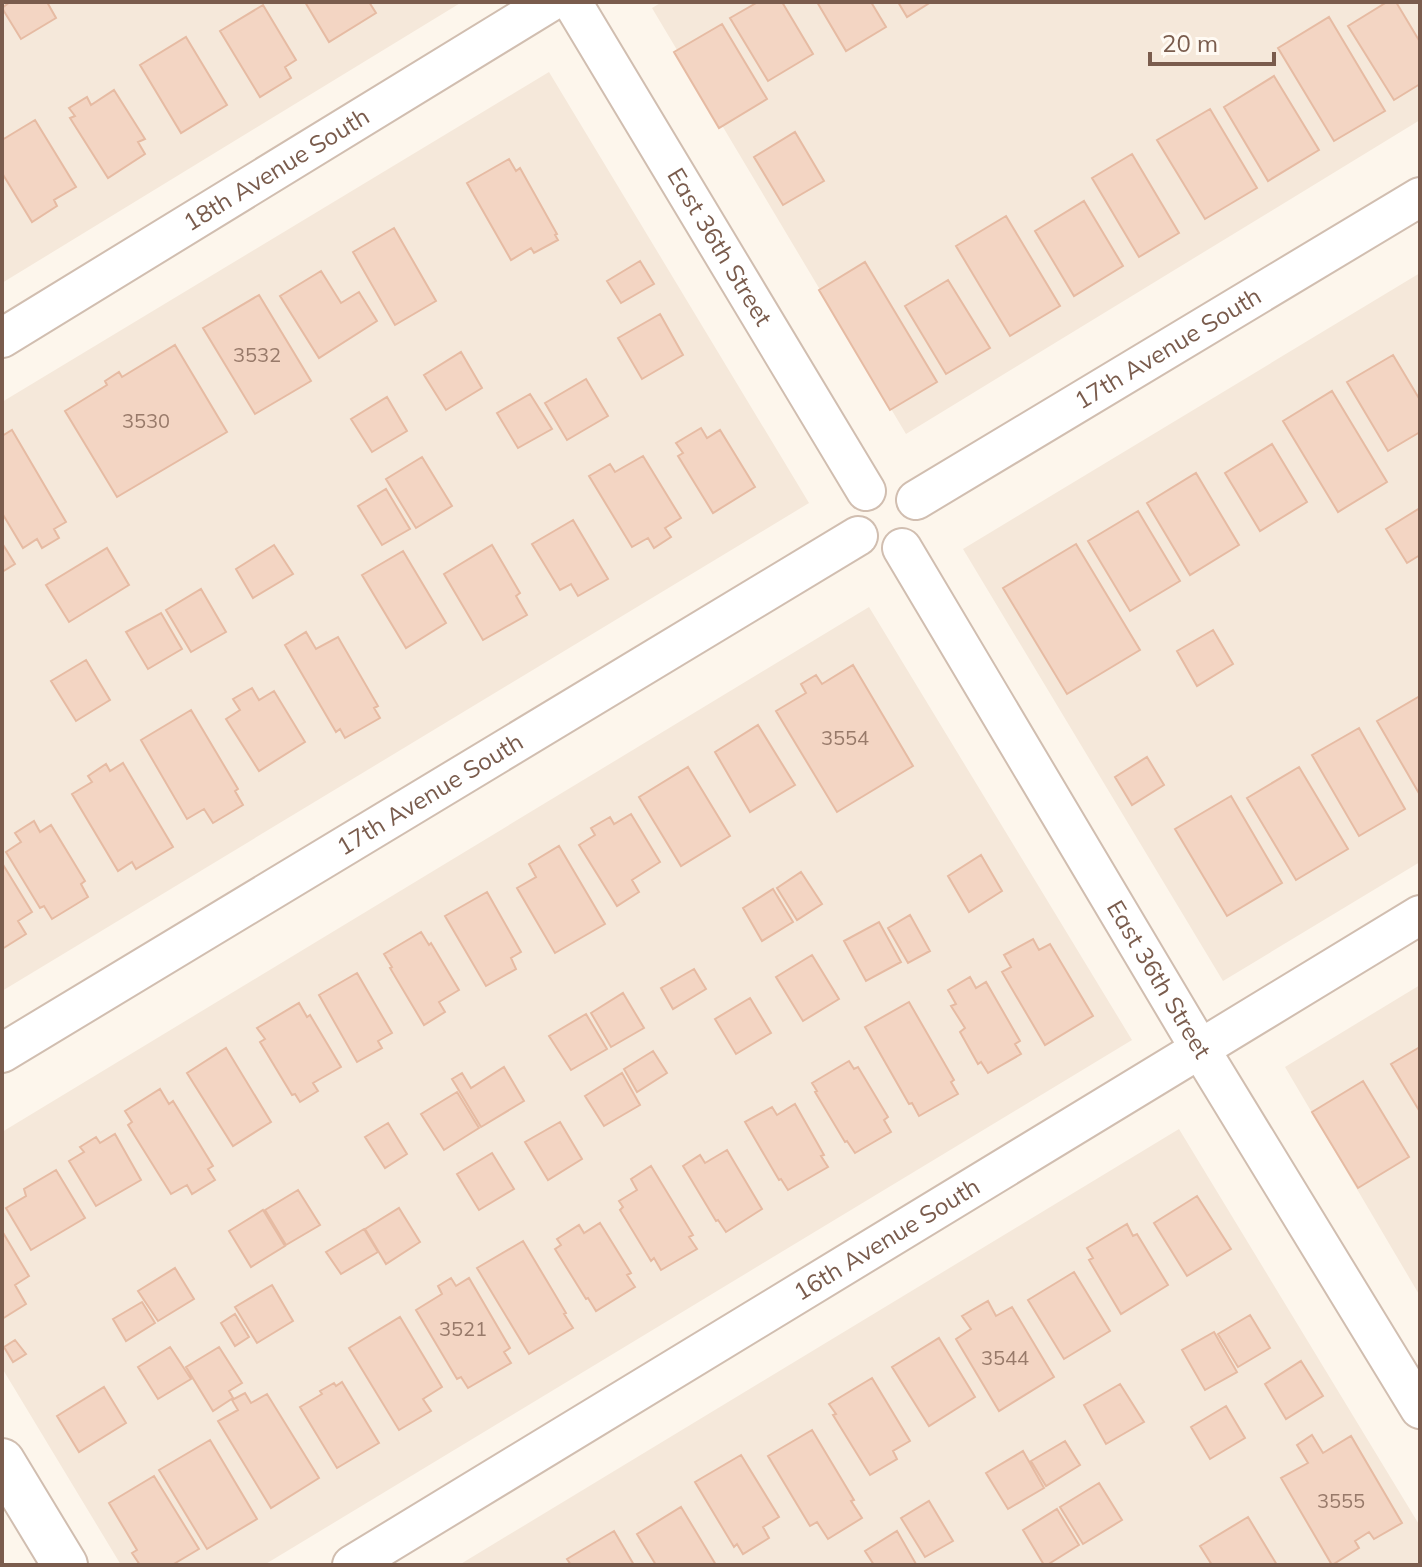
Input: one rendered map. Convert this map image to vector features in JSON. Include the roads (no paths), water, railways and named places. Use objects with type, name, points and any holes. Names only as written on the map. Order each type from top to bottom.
[{"type":"street","name":"18th Avenue South","points":[[2,338],[550,2]]},
{"type":"street","name":"East 36th Street","points":[[572,2],[866,491]]},
{"type":"street","name":"17th Avenue South","points":[[916,500],[1420,197]]},
{"type":"street","points":[[885,484],[894,485],[905,489],[916,500],[920,511],[918,531],[912,541],[902,548],[886,552],[872,548],[858,536],[853,520],[856,503],[866,491],[885,484]]},
{"type":"street","name":"17th Avenue South","points":[[2,1053],[858,536]]},
{"type":"street","name":"East 36th Street","points":[[902,548],[1200,1049],[1420,1409]]},
{"type":"street","name":"16th Avenue South","points":[[352,1565],[1420,915]]},
{"type":"street","points":[[2,1461],[65,1565]]}]
